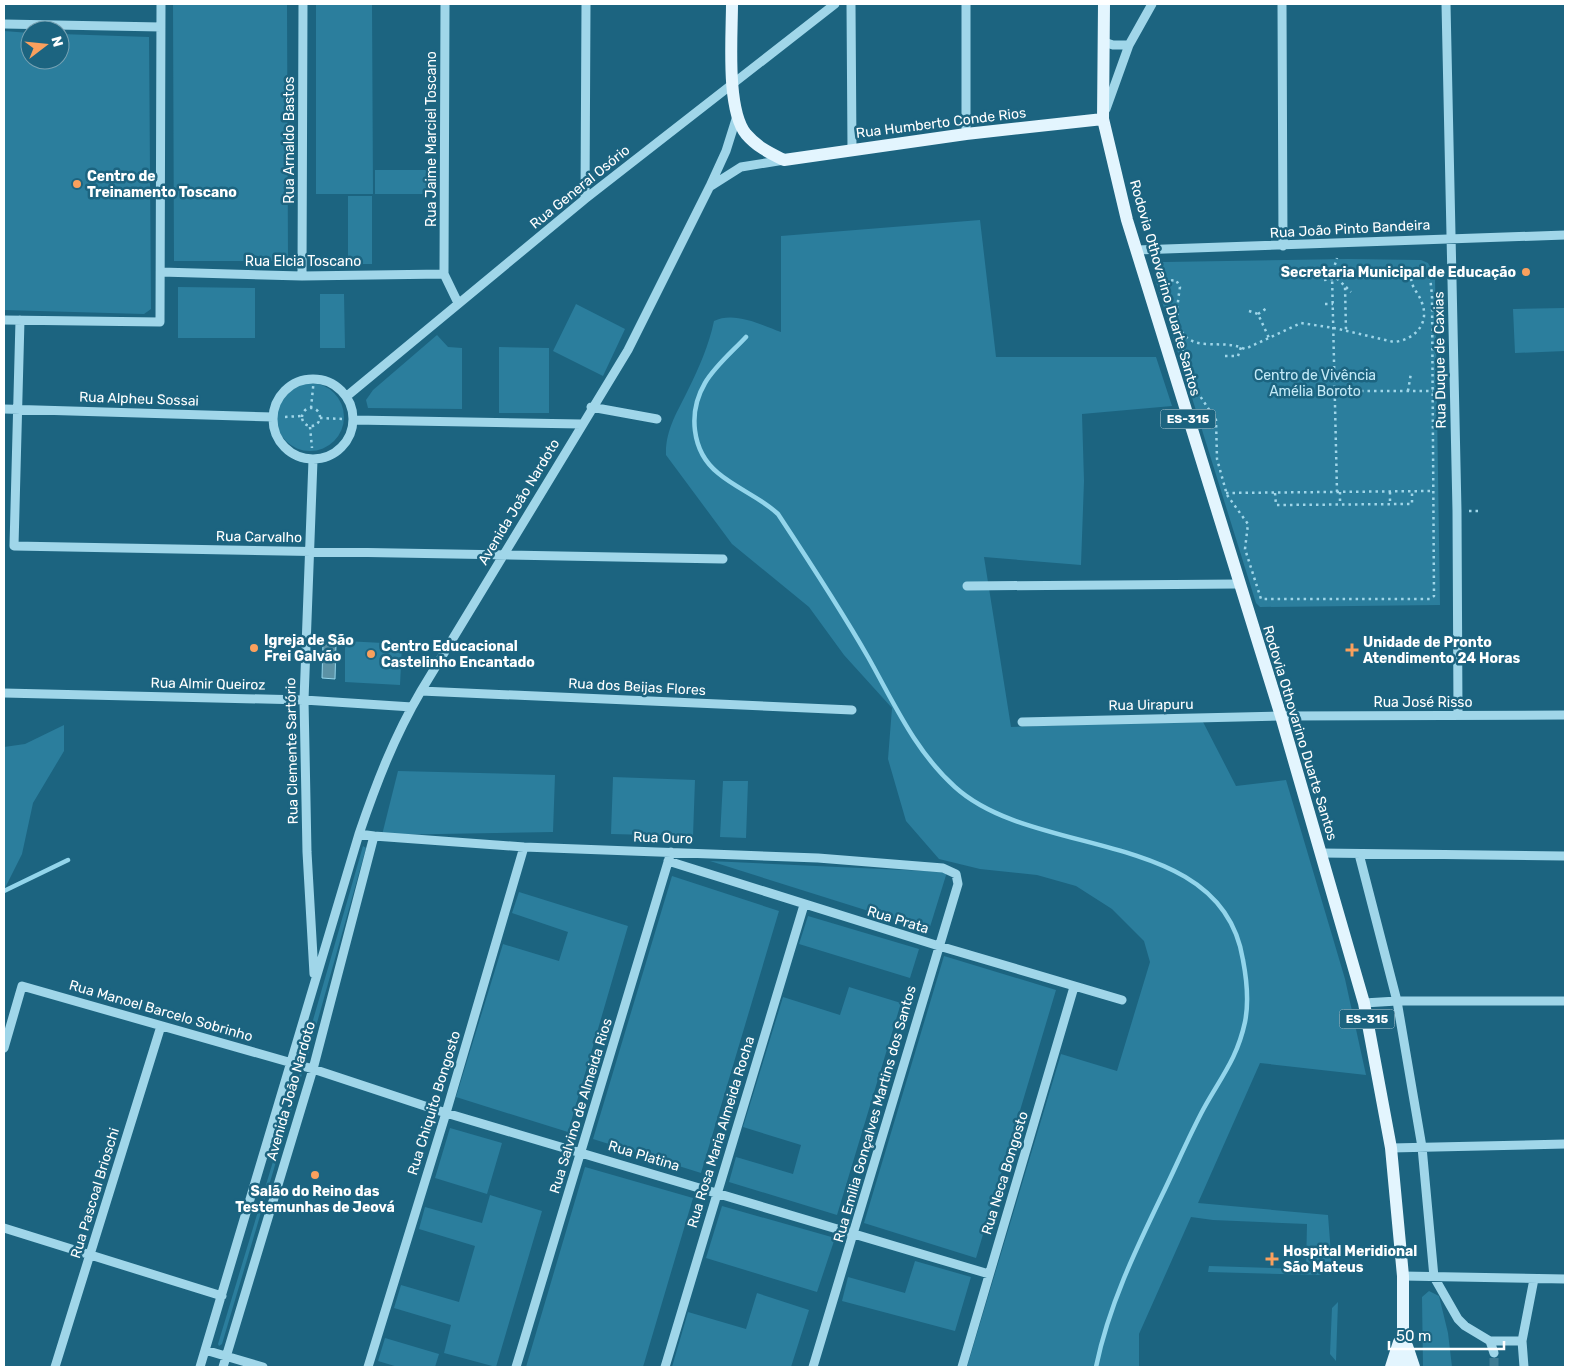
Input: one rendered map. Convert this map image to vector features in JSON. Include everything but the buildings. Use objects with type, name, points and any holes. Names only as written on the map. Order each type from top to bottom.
[{"type":"main road","points":[[732,4],[732,84],[737,116],[745,132],[754,142],[765,151],[784,160]]},
{"type":"main road","name":"ES-315","points":[[1103,119],[1104,4]]},
{"type":"main road","name":"Rua Humberto Conde Rios","points":[[784,160],[966,134],[1103,119]]},
{"type":"main road","name":"Rodovia Othovarino Duarte Santos","points":[[1103,119],[1137,250],[1238,584],[1281,716],[1364,1003],[1391,1148],[1402,1276],[1403,1367]]},
{"type":"main road","points":[[1391,1367],[1403,1330]]},
{"type":"main road","points":[[1403,1330],[1414,1367]]},
{"type":"street","points":[[4,320],[160,322],[161,4]]},
{"type":"street","name":"Rua Arnaldo Bastos","points":[[302,276],[303,4]]},
{"type":"street","name":"Rua Jaime Marciel Toscano","points":[[444,274],[445,4]]},
{"type":"street","points":[[585,200],[586,4]]},
{"type":"street","name":"Rua General Osório","points":[[346,396],[585,200],[835,4]]},
{"type":"street","points":[[851,4],[852,150]]},
{"type":"street","points":[[966,4],[966,134]]},
{"type":"street","points":[[1103,119],[1129,45],[1152,4]]},
{"type":"street","points":[[1282,4],[1283,246]]},
{"type":"street","name":"Rua Duque de Caxias","points":[[1446,4],[1457,511],[1458,715]]},
{"type":"street","points":[[4,24],[161,27]]},
{"type":"street","points":[[1104,42],[1113,45],[1129,45]]},
{"type":"street","name":"Avenida João Nardoto","points":[[200,1367],[359,834],[379,774],[421,691],[504,556],[581,424],[628,350],[710,186],[726,151],[737,116]]},
{"type":"street","points":[[710,186],[741,167],[784,160]]},
{"type":"street","name":"Rua João Pinto Bandeira","points":[[1137,250],[1565,235]]},
{"type":"street","name":"Rua Elcia Toscano","points":[[161,272],[302,276],[444,274]]},
{"type":"street","points":[[444,274],[458,303]]},
{"type":"street","points":[[17,410],[20,320]]},
{"type":"street","points":[[314,378],[332,383],[346,396],[353,412],[354,420],[348,440],[333,455],[313,460],[295,455],[287,450],[276,435],[273,417],[274,408],[282,393],[296,382],[314,378]]},
{"type":"street","points":[[592,407],[657,419]]},
{"type":"street","name":"Rua Alpheu Sossai","points":[[4,409],[273,417]]},
{"type":"street","name":"Rua Carvalho","points":[[17,410],[14,546],[723,559]]},
{"type":"street","points":[[354,420],[581,424]]},
{"type":"street","name":"Rua Clemente Sartório","points":[[313,460],[304,700],[308,852],[315,982]]},
{"type":"street","points":[[967,586],[1238,584]]},
{"type":"street","name":"Rua dos Beijas Flores","points":[[421,691],[852,710]]},
{"type":"street","name":"Rua Almir Queiroz","points":[[4,692],[304,700],[412,707]]},
{"type":"street","name":"Rua José Risso","points":[[1281,716],[1565,715]]},
{"type":"street","name":"Rua Uirapuru","points":[[1022,722],[1281,716]]},
{"type":"street","points":[[359,834],[374,836]]},
{"type":"street","name":"Avenida João Nardoto","points":[[223,1367],[313,1069],[374,836]]},
{"type":"street","name":"Rua Ouro","points":[[374,836],[524,847],[818,858],[952,870]]},
{"type":"street","name":"Rua Chiquito Bongosto","points":[[368,1367],[446,1113],[524,847]]},
{"type":"street","name":"Rua Salvino de Almeida Rios","points":[[516,1367],[671,852]]},
{"type":"street","points":[[1321,853],[1565,856]]},
{"type":"street","points":[[1360,854],[1397,1001],[1422,1148],[1434,1277],[1458,1319],[1465,1326],[1490,1341],[1522,1340]]},
{"type":"street","name":"Rua Prata","points":[[668,861],[804,905],[1122,1000]]},
{"type":"street","name":"Rua Emilia Gonçalves Martins dos Santos","points":[[813,1367],[958,884],[956,874],[952,870]]},
{"type":"street","name":"Rua Rosa Maria Almeida Rocha","points":[[665,1367],[804,905]]},
{"type":"street","name":"Rua Manoel Barcelo Sobrinho","points":[[4,1048],[22,986],[292,1063]]},
{"type":"street","name":"Rua Neca Bongosto","points":[[962,1367],[1074,987]]},
{"type":"street","points":[[1364,1003],[1397,1001],[1565,1001]]},
{"type":"street","name":"Rua Pascoal Brioschi","points":[[55,1367],[161,1026]]},
{"type":"street","name":"Rua Platina","points":[[292,1063],[446,1113],[989,1274]]},
{"type":"street","points":[[1391,1148],[1565,1144]]},
{"type":"street","points":[[4,1228],[222,1296]]},
{"type":"street","points":[[1402,1276],[1565,1279]]},
{"type":"street","points":[[1524,1367],[1522,1340],[1534,1279]]},
{"type":"street","points":[[1490,1341],[1494,1353]]},
{"type":"street","points":[[206,1350],[263,1367]]},
{"type":"path","points":[[1337,258],[1332,274],[1338,492],[1340,504]]},
{"type":"path","points":[[1419,271],[1430,277],[1432,289],[1433,391],[1433,598],[1266,601],[1259,596],[1245,549],[1248,524],[1226,493],[1217,459],[1216,420],[1194,387],[1164,284],[1167,281],[1176,280],[1180,287],[1176,310],[1186,338],[1198,343],[1230,343],[1251,348],[1301,322],[1346,331],[1394,342],[1403,342],[1416,334],[1421,327],[1424,309],[1414,289],[1411,277],[1419,271]]},
{"type":"path","points":[[1332,274],[1351,292]]},
{"type":"path","points":[[1324,280],[1333,279]]},
{"type":"path","points":[[1345,286],[1346,331]]},
{"type":"path","points":[[1325,304],[1333,304]]},
{"type":"path","points":[[1258,314],[1266,308]]},
{"type":"path","points":[[1249,311],[1258,314],[1269,338]]},
{"type":"path","points":[[1225,356],[1238,356],[1241,347]]},
{"type":"path","points":[[1408,391],[1411,372]]},
{"type":"path","points":[[311,408],[314,378]]},
{"type":"path","points":[[1335,391],[1433,391]]},
{"type":"path","points":[[311,408],[319,413],[320,418],[317,424],[310,427],[303,423],[301,416],[305,409],[311,408]]},
{"type":"path","points":[[273,417],[301,416]]},
{"type":"path","points":[[320,418],[354,420]]},
{"type":"path","points":[[310,427],[313,460]]},
{"type":"path","points":[[1275,493],[1276,505],[1412,504],[1412,491]]},
{"type":"path","points":[[1226,493],[1433,491]]},
{"type":"path","points":[[1390,492],[1390,504]]},
{"type":"green space","points":[[173,4],[287,4],[288,261],[174,261]]},
{"type":"green space","points":[[316,5],[372,5],[373,194],[316,194]]},
{"type":"green space","name":"Centro de Treinamento Toscano","points":[[4,31],[20,32],[20,70],[70,70],[70,34],[149,37],[151,309],[144,314],[4,310]]},
{"type":"green space","points":[[375,170],[432,170],[432,194],[375,194]]},
{"type":"green space","points":[[348,196],[372,196],[372,264],[348,264]]},
{"type":"green space","points":[[980,220],[996,357],[1156,357],[1172,406],[1082,414],[1084,481],[1081,565],[984,557],[1011,727],[1202,720],[1236,786],[1286,780],[1345,979],[1366,1075],[1260,1063],[1198,1203],[1328,1215],[1332,1267],[1320,1275],[1208,1272],[1209,1266],[1306,1269],[1307,1224],[1213,1220],[1191,1217],[1139,1334],[1139,1367],[967,1367],[1061,1054],[1117,1071],[1150,962],[1144,941],[1112,909],[1076,886],[1037,875],[980,869],[939,859],[906,821],[888,759],[892,708],[844,655],[809,607],[732,544],[666,455],[670,429],[703,356],[714,321],[722,318],[739,318],[781,332],[781,236]]},
{"type":"green space","name":"Centro de Vivência Amélia Boroto","points":[[1348,259],[1421,260],[1428,263],[1435,276],[1440,605],[1260,607],[1256,603],[1155,279],[1155,268],[1159,262]]},
{"type":"green space","points":[[178,287],[255,288],[255,338],[178,338]]},
{"type":"green space","points":[[320,294],[344,294],[345,348],[320,348]]},
{"type":"green space","points":[[576,304],[625,329],[603,376],[553,351]]},
{"type":"green space","points":[[1565,308],[1565,351],[1515,353],[1513,309]]},
{"type":"green space","points":[[437,335],[448,347],[462,348],[462,409],[368,408],[366,400],[373,390]]},
{"type":"green space","points":[[499,347],[549,348],[549,413],[499,413]]},
{"type":"green space","points":[[310,383],[323,386],[334,393],[341,404],[344,417],[341,430],[334,441],[323,448],[310,451],[297,448],[286,441],[279,430],[276,417],[279,404],[286,393],[297,386]]},
{"type":"green space","points":[[345,641],[402,644],[400,685],[345,682]]},
{"type":"green space","points":[[64,725],[64,751],[33,803],[22,854],[4,890],[4,747],[25,744]]},
{"type":"green space","points":[[398,771],[555,775],[553,832],[382,835]]},
{"type":"green space","points":[[613,777],[695,780],[693,836],[611,834]]},
{"type":"green space","points":[[723,781],[748,781],[746,838],[720,837]]},
{"type":"green space","points":[[363,846],[366,848],[308,1055],[305,1057],[303,1055]]},
{"type":"green space","points":[[710,861],[947,872],[929,930]]},
{"type":"green space","points":[[672,876],[779,911],[701,1173],[593,1139]]},
{"type":"green space","points":[[519,892],[628,926],[568,1132],[456,1097],[503,944],[559,961],[568,932],[512,913]]},
{"type":"green space","points":[[808,916],[919,949],[910,978],[799,944]]},
{"type":"green space","points":[[944,956],[1056,990],[976,1258],[864,1223]]},
{"type":"green space","points":[[849,987],[901,1003],[837,1215],[729,1182],[736,1157],[793,1174],[801,1145],[743,1127],[783,997],[840,1015]]},
{"type":"green space","points":[[300,1072],[302,1074],[222,1344],[219,1346],[218,1344]]},
{"type":"green space","points":[[450,1128],[502,1143],[487,1194],[435,1178]]},
{"type":"green space","points":[[585,1167],[693,1198],[643,1367],[526,1367]]},
{"type":"green space","points":[[490,1195],[542,1211],[496,1367],[444,1353],[451,1325],[394,1308],[401,1285],[459,1302],[475,1246],[419,1229],[425,1207],[482,1223]]},
{"type":"green space","points":[[722,1206],[835,1238],[817,1292],[706,1258]]},
{"type":"green space","points":[[915,1261],[971,1277],[955,1331],[842,1301],[848,1277],[905,1293]]},
{"type":"green space","points":[[1429,1291],[1439,1296],[1448,1333],[1452,1367],[1423,1367],[1422,1297]]},
{"type":"green space","points":[[757,1293],[809,1310],[791,1367],[672,1367],[688,1312],[746,1329]]},
{"type":"green space","points":[[1338,1302],[1336,1361],[1330,1354],[1332,1308]]},
{"type":"green space","points":[[385,1338],[439,1354],[435,1367],[398,1367],[378,1361]]},
{"type":"shaded area","points":[[323,642],[336,643],[335,679],[322,678]]},
{"type":"waterway","points":[[746,337],[714,371],[700,394],[696,406],[695,431],[702,454],[718,473],[778,514],[813,567],[868,657],[906,726],[928,758],[955,787],[989,810],[1031,826],[1121,851],[1164,866],[1200,887],[1228,917],[1243,960],[1247,1007],[1238,1047],[1204,1108],[1134,1254],[1108,1321],[1096,1367]]},
{"type":"waterway","points":[[4,891],[68,860]]},
{"type":"tunnel","points":[[1494,1353],[1494,1367]]},
{"type":"place","name":"Centro de Treinamento Toscano","points":[[77,184]]},
{"type":"place","name":"Secretaria Municipal de Educação","points":[[1526,272]]},
{"type":"place","name":"Igreja de São Frei Galvão","points":[[254,648]]},
{"type":"place","name":"Unidade de Pronto Atendimento 24 Horas","points":[[1352,650]]},
{"type":"place","name":"Centro Educacional Castelinho Encantado","points":[[371,654]]},
{"type":"place","name":"Salão do Reino das Testemunhas de Jeová","points":[[315,1175]]},
{"type":"place","name":"Hospital Meridional São Mateus","points":[[1272,1259]]}]
